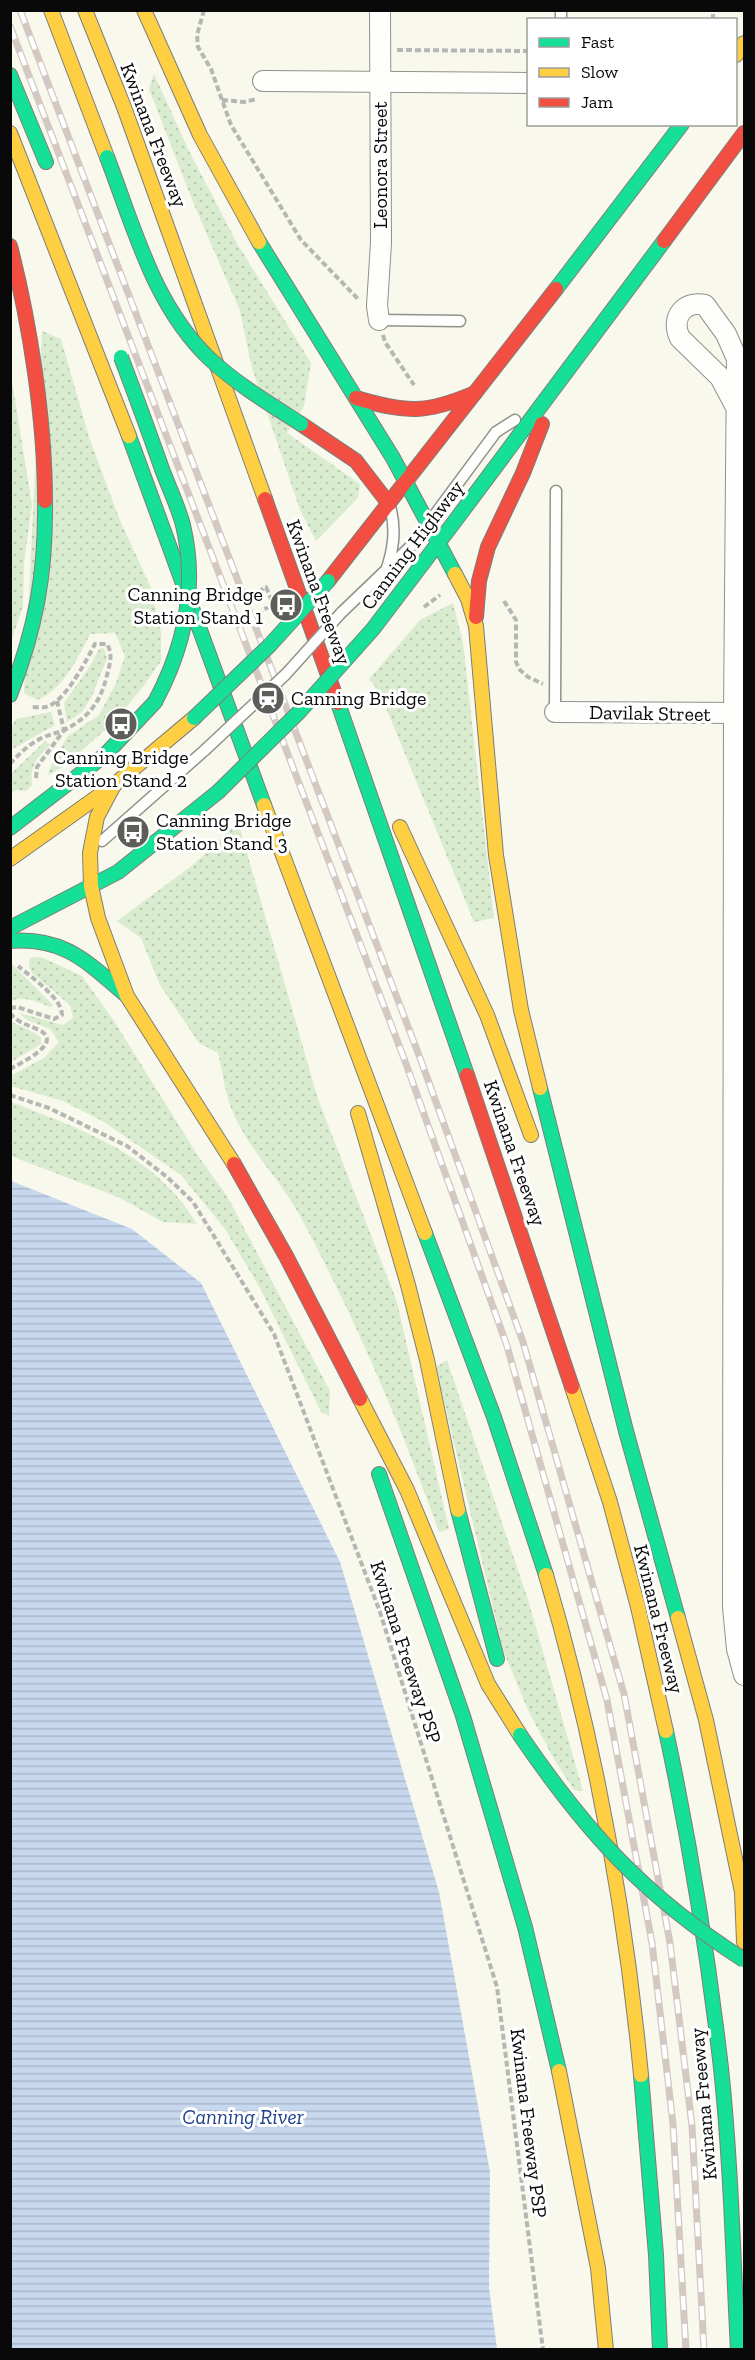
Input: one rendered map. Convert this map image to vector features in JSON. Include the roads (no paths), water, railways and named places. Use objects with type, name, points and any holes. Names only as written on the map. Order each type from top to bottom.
[{"type":"highway","points":[[51,10],[153,277],[172,313],[209,358],[232,378],[356,461],[389,504]]},
{"type":"highway","name":"Kwinana Freeway","points":[[85,10],[128,117],[325,664],[548,1310],[610,1502],[638,1607],[684,1815],[709,1972],[721,2070],[729,2166],[738,2349]]},
{"type":"highway","points":[[144,10],[200,135],[279,276],[407,482],[468,599],[476,626]]},
{"type":"highway","points":[[10,75],[53,180]]},
{"type":"highway","points":[[10,859],[114,785],[194,718],[270,645],[328,581],[407,482],[680,126]]},
{"type":"highway","points":[[10,133],[151,492],[279,848],[494,1417],[523,1500],[552,1595],[599,1795],[627,1966],[650,2166],[660,2349]]},
{"type":"highway","name":"Canning Highway","points":[[10,928],[118,872],[218,792],[300,711],[356,648],[439,543],[744,133]]},
{"type":"highway","points":[[10,246],[26,322],[36,393],[46,494],[47,532],[40,599],[23,662],[10,695]]},
{"type":"highway","points":[[10,828],[76,780],[128,732],[155,702],[172,670],[182,644],[189,615],[190,569],[183,525],[119,351]]},
{"type":"highway","points":[[558,383],[523,472],[488,547],[479,581],[476,626],[496,855],[518,991],[533,1063],[626,1431],[706,1720],[742,1892],[744,1942]]},
{"type":"highway","points":[[356,398],[391,409],[422,411],[446,407],[476,393]]},
{"type":"highway","points":[[325,664],[384,792]]},
{"type":"highway","points":[[114,785],[97,817],[90,853],[91,886],[98,918],[127,996],[238,1171],[286,1256],[407,1490],[488,1684],[566,1802],[614,1859],[668,1907],[744,1960]]},
{"type":"highway","points":[[394,813],[487,1015],[522,1106],[536,1151]]},
{"type":"highway","points":[[279,848],[330,1020]]},
{"type":"highway","points":[[10,941],[35,940],[54,944],[83,961],[127,996]]},
{"type":"highway","points":[[354,1101],[408,1285],[427,1360],[455,1500],[501,1674],[520,1735]]},
{"type":"highway","points":[[561,1229],[626,1431]]},
{"type":"highway","points":[[347,1373],[395,1522],[463,1716],[525,1928],[567,2103],[598,2268],[606,2349]]},
{"type":"highway","points":[[706,1720],[728,1759]]},
{"type":"highway","points":[[738,2349],[744,2263]]},
{"type":"street","name":"Leonora Street","points":[[379,320],[377,306],[381,243],[380,10]]},
{"type":"street","points":[[263,81],[527,83]]},
{"type":"street","points":[[736,407],[720,377],[680,338],[676,330],[675,321],[684,309],[697,303],[705,305],[726,334],[737,359],[738,1343],[733,1607],[737,1649],[744,1675]]},
{"type":"street","points":[[690,348],[702,352],[718,350],[725,343],[726,334]]},
{"type":"street","name":"Davilak Street","points":[[555,711],[739,713]]},
{"type":"lane","points":[[379,320],[460,321]]},
{"type":"lane","points":[[77,871],[90,853],[123,821],[205,750],[286,674],[341,613],[413,544],[496,432],[543,403]]},
{"type":"lane","points":[[555,491],[555,711]]},
{"type":"lane","points":[[384,574],[393,547],[394,523],[389,504]]},
{"type":"lane","points":[[49,909],[63,890]]},
{"type":"water","name":"Canning River","points":[[11,1181],[132,1229],[201,1283],[340,1562],[439,1892],[490,2172],[489,2287],[497,2349],[11,2349]]},
{"type":"railway","points":[[20,10],[420,1058],[523,1342],[624,1694],[670,1943],[692,2126],[704,2350]]},
{"type":"railway","points":[[10,26],[405,1061],[507,1346],[607,1700],[652,1943],[673,2124],[686,2350]]},
{"type":"place","name":"Canning Bridge Station Stand 1","points":[[286,605]]},
{"type":"place","name":"Canning Bridge","points":[[268,698]]},
{"type":"place","name":"Canning Bridge Station Stand 2","points":[[121,724]]},
{"type":"place","name":"Canning Bridge Station Stand 3","points":[[133,832]]}]
